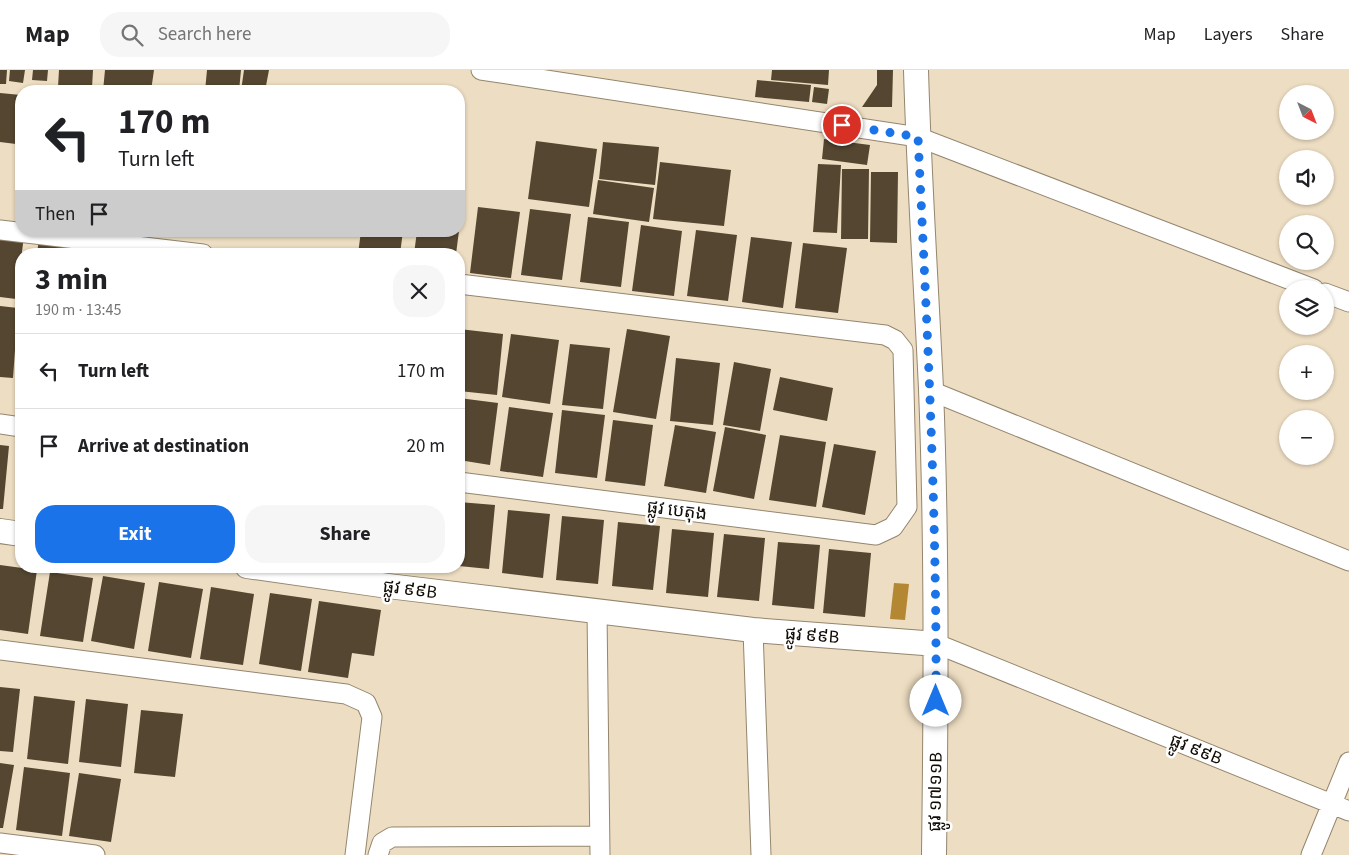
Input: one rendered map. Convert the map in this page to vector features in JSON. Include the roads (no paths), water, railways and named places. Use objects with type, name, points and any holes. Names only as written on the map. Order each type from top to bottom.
[{"type":"street","points":[[481,70],[918,137],[1291,280]]},
{"type":"street","name":"ផ្លូវ ១៧១១B","points":[[916,70],[931,391],[937,644],[934,855]]},
{"type":"street","points":[[0,230],[15,232]]},
{"type":"street","points":[[60,237],[153,248]]},
{"type":"street","name":"ផ្លូវ បេតុង","points":[[465,285],[885,335],[895,340],[903,350],[907,507],[893,527],[876,535],[465,483]]},
{"type":"street","points":[[1334,296],[1349,302]]},
{"type":"street","points":[[931,391],[1349,561]]},
{"type":"street","points":[[0,424],[15,426]]},
{"type":"street","points":[[0,531],[15,533]]},
{"type":"street","name":"ផ្លូវ ៩៩B","points":[[296,573],[388,586],[753,630],[937,644],[1341,808]]},
{"type":"street","points":[[597,611],[600,855]]},
{"type":"street","points":[[753,630],[761,855]]},
{"type":"street","points":[[0,650],[346,694],[366,703],[372,717],[355,855]]},
{"type":"street","points":[[1311,855],[1341,808],[1349,762]]},
{"type":"street","points":[[378,855],[382,843],[392,837],[599,836]]},
{"type":"street","points":[[0,842],[95,855]]}]
